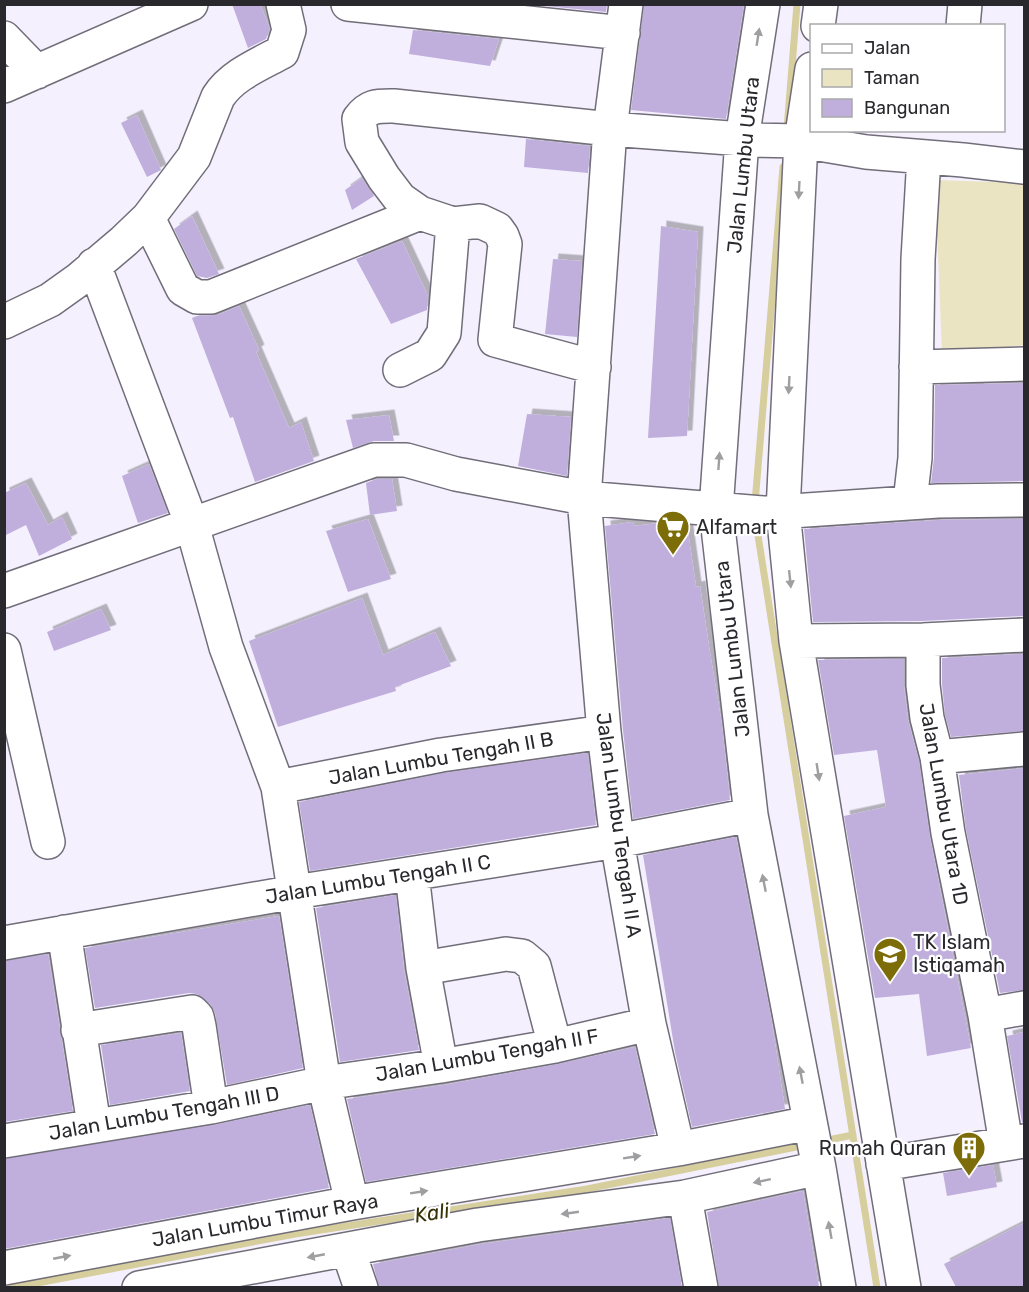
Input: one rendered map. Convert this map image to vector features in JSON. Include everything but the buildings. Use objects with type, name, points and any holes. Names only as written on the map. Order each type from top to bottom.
[{"type":"street","points":[[4,86],[191,4]]},
{"type":"street","points":[[4,322],[50,300],[124,241],[148,218],[194,157],[223,88],[231,81],[282,52],[288,30],[283,4]]},
{"type":"street","points":[[348,4],[625,19]]},
{"type":"street","name":"Jalan Lumbu Utara","points":[[763,4],[749,140],[722,510],[752,815],[839,1287]]},
{"type":"street","points":[[818,24],[821,4]]},
{"type":"street","points":[[963,24],[965,4]]},
{"type":"street","name":"Jalan Lumbu Tengah II A","points":[[625,19],[610,129],[584,498],[604,732],[617,841],[649,1024],[678,1149]]},
{"type":"street","points":[[4,38],[36,72]]},
{"type":"street","points":[[810,78],[796,141],[772,512],[796,641],[904,1287]]},
{"type":"street","points":[[495,340],[505,244],[497,229],[480,221],[453,224],[420,213],[400,199],[362,142],[359,119],[364,111],[373,106],[394,106],[610,129],[749,140],[796,141],[866,152],[924,157],[962,145],[1024,167]]},
{"type":"street","points":[[910,502],[915,458],[919,232],[924,157]]},
{"type":"street","points":[[148,218],[183,290],[197,297],[211,297],[420,213]]},
{"type":"street","points":[[400,370],[430,355],[444,333],[453,224]]},
{"type":"street","points":[[94,265],[192,525],[226,647],[278,787],[324,1083],[352,1203]]},
{"type":"street","points":[[444,333],[495,340],[594,367]]},
{"type":"street","points":[[916,367],[1024,364]]},
{"type":"street","points":[[4,591],[374,460],[406,460],[456,474],[584,498],[722,510],[772,512],[910,502],[1024,500]]},
{"type":"street","points":[[796,641],[923,640],[1024,635]]},
{"type":"street","name":"Jalan Lumbu Utara 1D","points":[[923,640],[923,685],[927,718],[937,757],[948,833],[985,1015],[1015,1142]]},
{"type":"street","points":[[4,650],[13,734],[48,842]]},
{"type":"street","name":"Jalan Lumbu Tengah II B","points":[[278,787],[441,755],[604,732]]},
{"type":"street","points":[[937,757],[1024,749]]},
{"type":"street","name":"Jalan Lumbu Tengah II C","points":[[4,943],[295,892],[617,841],[752,815]]},
{"type":"street","points":[[412,874],[423,968],[441,1066]]},
{"type":"street","points":[[64,932],[94,1125]]},
{"type":"street","points":[[423,968],[506,954],[522,956],[534,966],[555,1046]]},
{"type":"street","points":[[985,1015],[1024,1008]]},
{"type":"street","points":[[78,1030],[192,1012],[197,1017],[199,1026],[211,1107]]},
{"type":"street","name":"Jalan Lumbu Tengah II F","points":[[324,1083],[555,1046],[649,1024]]},
{"type":"street","name":"Jalan Lumbu Tengah III D","points":[[4,1141],[211,1107],[324,1083]]},
{"type":"street","points":[[883,1164],[1015,1142]]},
{"type":"street","points":[[139,1287],[478,1226],[685,1197],[814,1144]]},
{"type":"street","name":"Jalan Lumbu Timur Raya","points":[[4,1268],[352,1203],[678,1149],[814,1144]]},
{"type":"street","points":[[685,1197],[701,1287]]},
{"type":"street","points":[[348,1250],[361,1287]]},
{"type":"green space","points":[[935,180],[1024,183],[1024,345],[942,354]]},
{"type":"waterway","points":[[787,129],[797,4]]},
{"type":"waterway","points":[[755,503],[783,167]]},
{"type":"waterway","points":[[756,523],[877,1288]]},
{"type":"waterway","name":"Kali","points":[[823,1141],[853,1135]]},
{"type":"waterway","name":"Kali","points":[[11,1288],[295,1234],[587,1189],[806,1145]]},
{"type":"place","name":"Alfamart","points":[[673,556]]},
{"type":"place","name":"TK Islam Istiqamah","points":[[890,983]]},
{"type":"place","name":"Rumah Quran","points":[[969,1177]]}]
